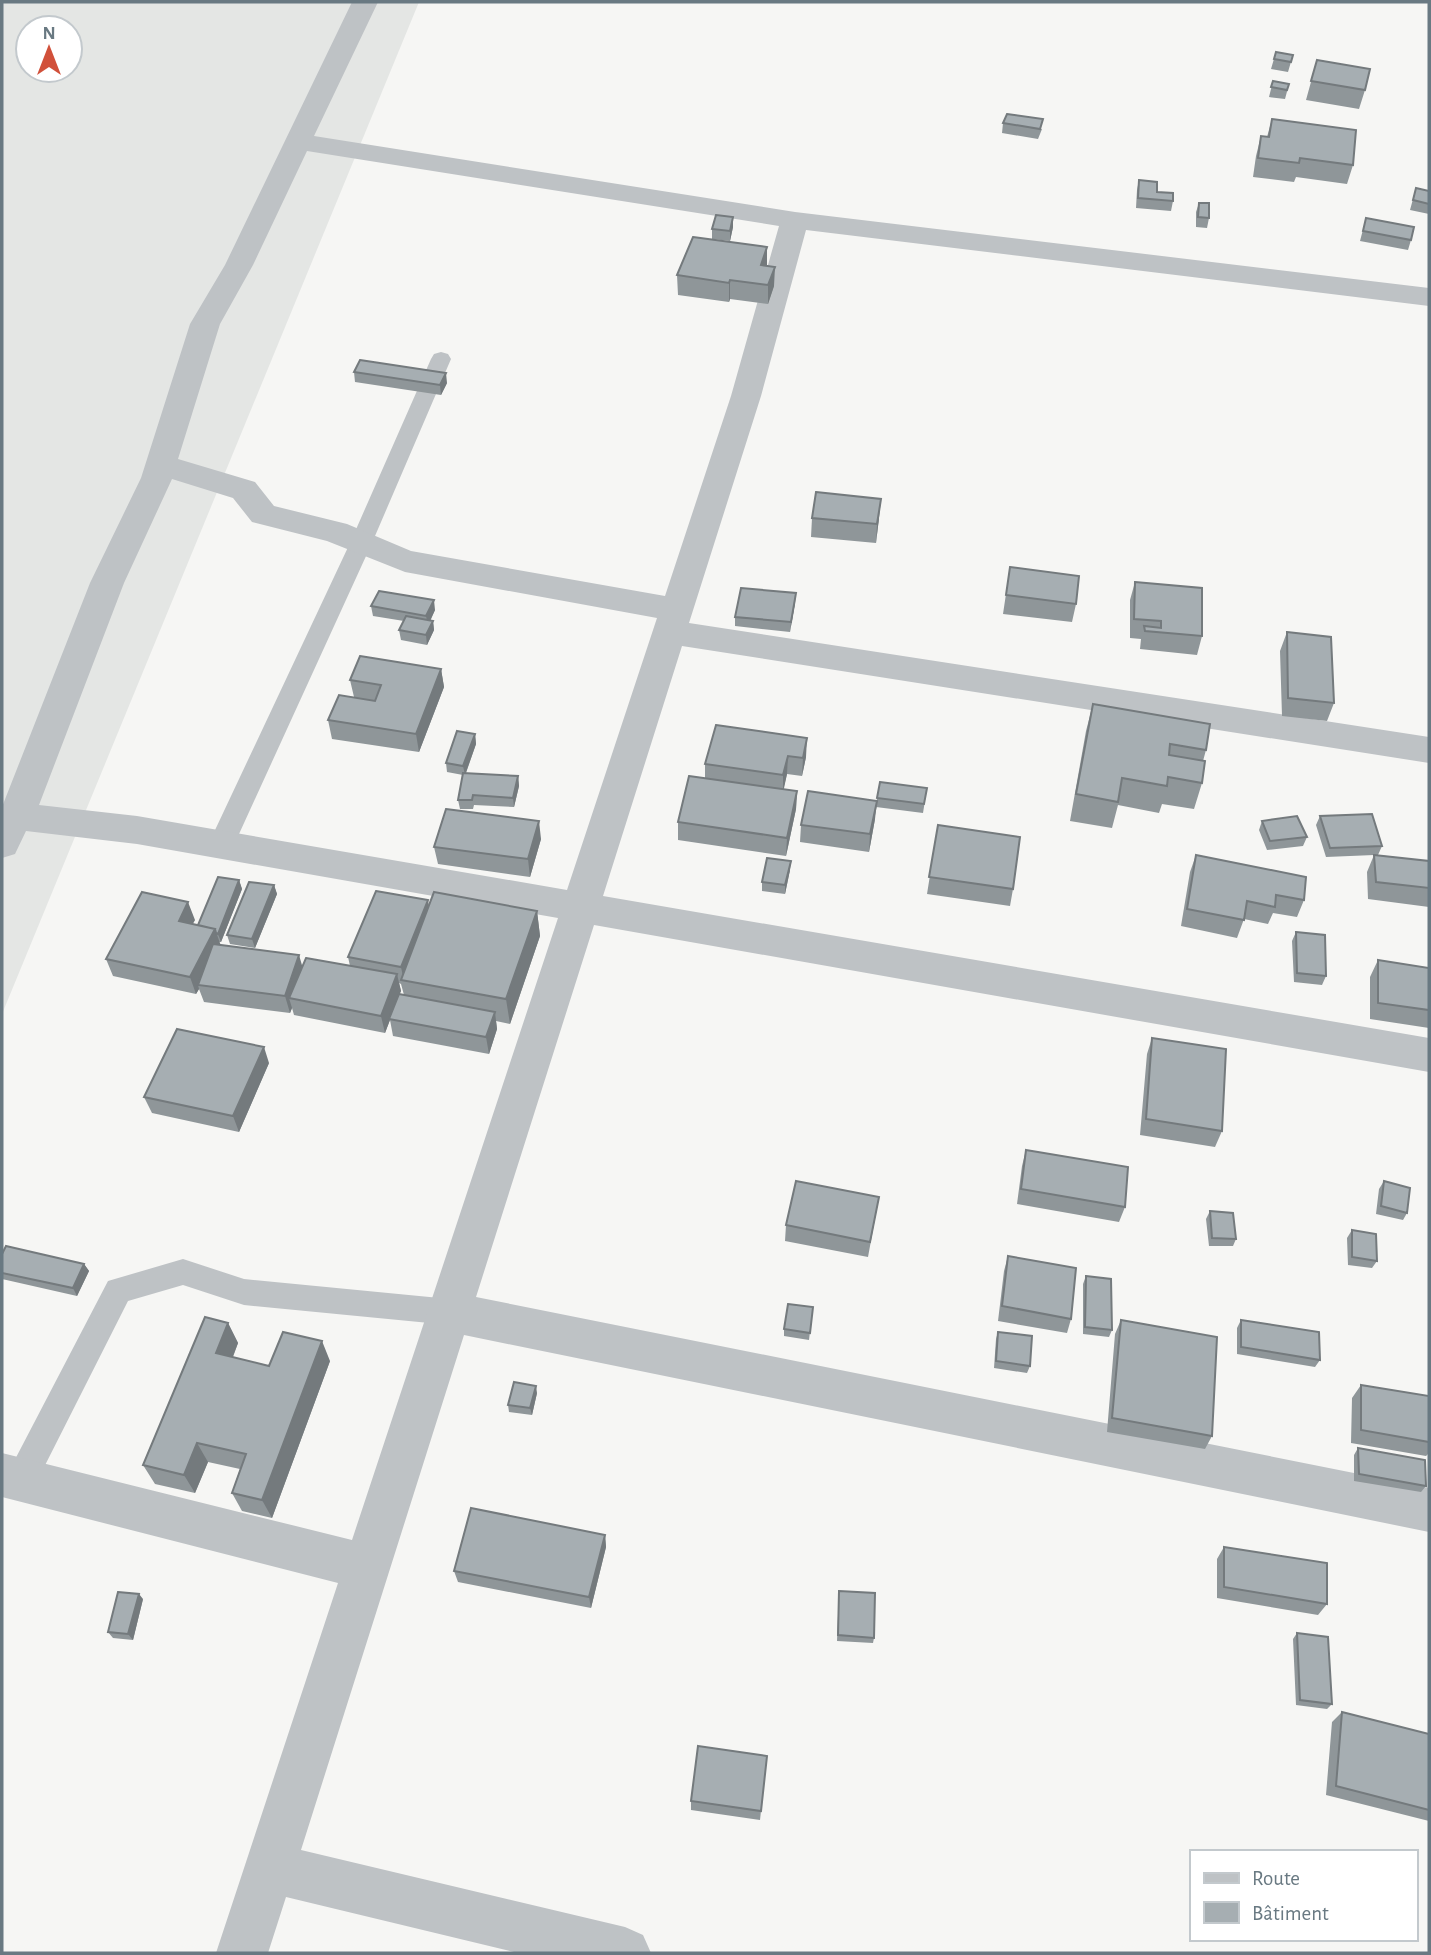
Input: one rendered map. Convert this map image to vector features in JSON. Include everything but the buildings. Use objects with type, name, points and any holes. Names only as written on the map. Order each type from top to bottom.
[{"type":"street","points":[[365,2],[239,265],[205,324],[161,466],[107,583],[31,783],[8,830],[137,830],[1429,1055]]},
{"type":"street","points":[[299,142],[794,220],[1429,297]]},
{"type":"street","points":[[242,1953],[746,396],[794,220]]},
{"type":"street","points":[[161,466],[244,489],[263,514],[335,532],[405,561],[673,621],[1429,750]]},
{"type":"street","points":[[450,1312],[1429,1510]]},
{"type":"street","points":[[11,1477],[367,1567]]},
{"type":"street","points":[[270,1868],[625,1953]]},
{"type":"lane","points":[[220,845],[360,543],[441,359]]},
{"type":"lane","points":[[11,1477],[118,1290],[183,1272],[244,1292],[450,1312]]},
{"type":"shaded area","points":[[2,2],[419,2],[2,1014]]}]
